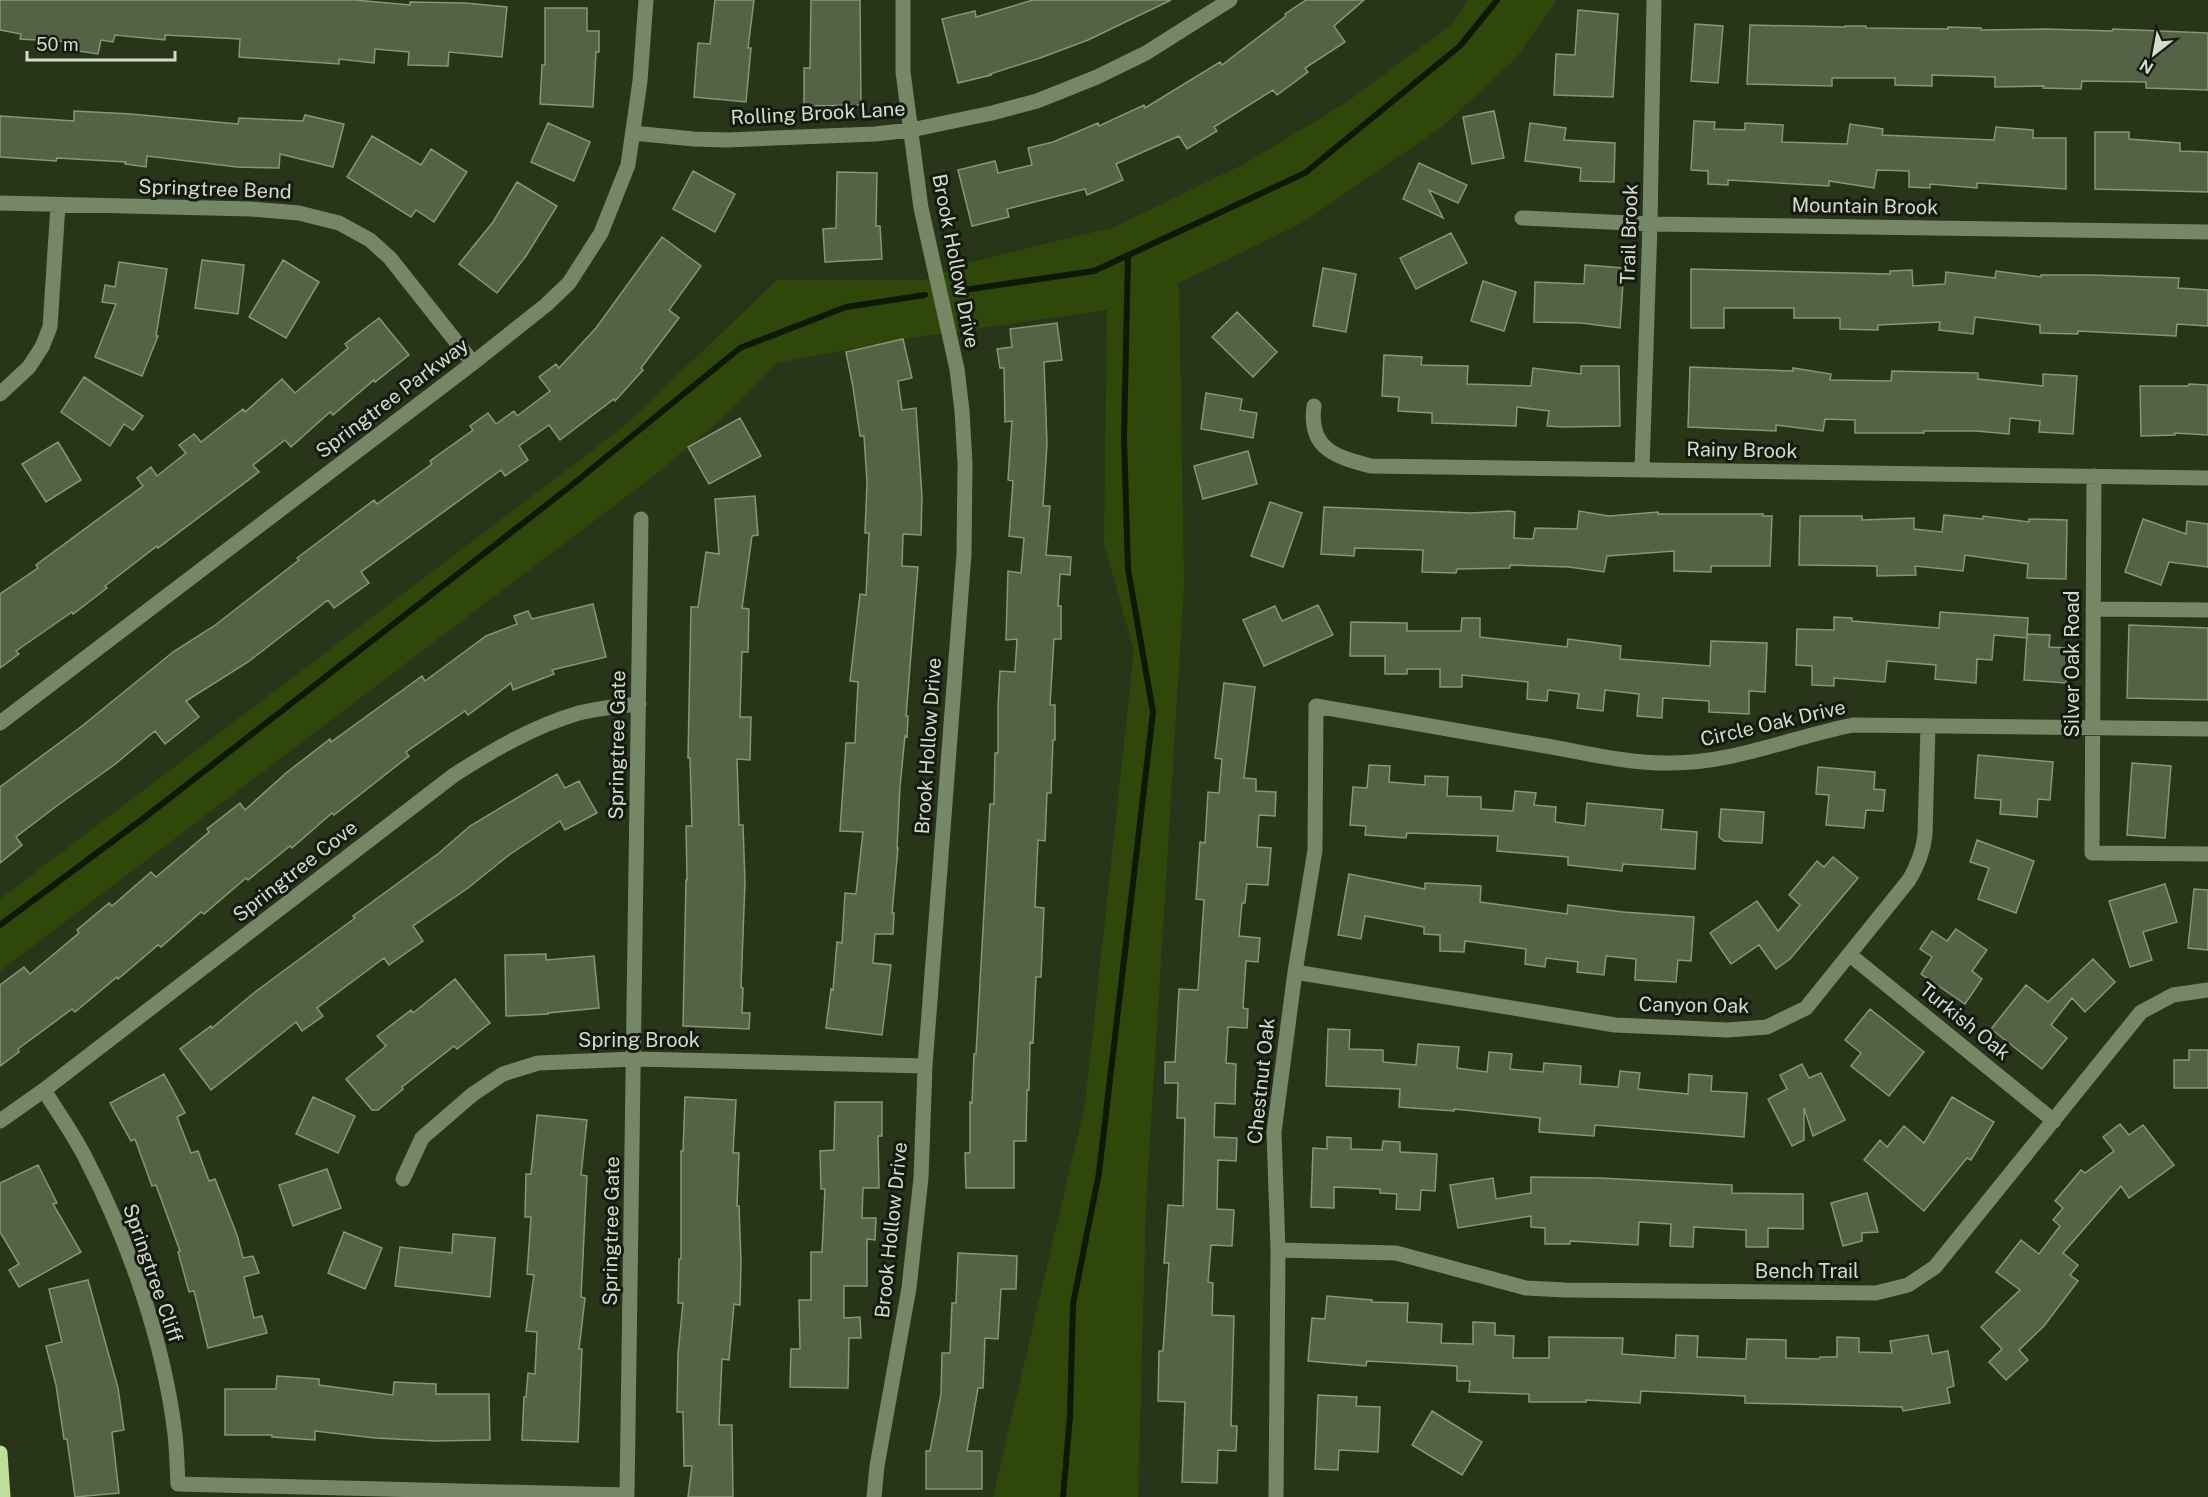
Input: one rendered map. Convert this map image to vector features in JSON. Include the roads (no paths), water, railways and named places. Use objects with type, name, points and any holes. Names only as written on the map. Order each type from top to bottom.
[{"type":"main road","points":[[0,1453],[3,1497]]},
{"type":"street","name":"Springtree Parkway","points":[[0,723],[473,363],[546,305],[569,283],[601,233],[628,165],[646,0]]},
{"type":"street","name":"Brook Hollow Drive","points":[[874,1497],[876,1466],[909,1288],[921,1178],[925,1066],[964,554],[965,464],[962,411],[957,369],[921,208],[903,72],[903,0]]},
{"type":"street","name":"Rolling Brook Lane","points":[[633,133],[727,140],[875,134],[910,130],[1037,101],[1097,77],[1146,53],[1230,0]]},
{"type":"street","name":"Trail Brook","points":[[1642,469],[1654,0]]},
{"type":"street","name":"Springtree Bend","points":[[0,203],[251,209],[298,213],[339,222],[369,240],[390,258],[473,363]]},
{"type":"street","points":[[0,394],[29,368],[42,347],[50,327],[58,205]]},
{"type":"street","name":"Mountain Brook","points":[[1522,219],[1650,224],[2208,232]]},
{"type":"street","name":"Rainy Brook","points":[[1314,406],[1312,416],[1316,434],[1325,447],[1339,458],[1371,466],[2208,478]]},
{"type":"street","name":"Silver Oak Road","points":[[2094,476],[2092,853],[2208,854]]},
{"type":"street","name":"Springtree Gate","points":[[178,1484],[627,1495],[641,519]]},
{"type":"street","points":[[2093,609],[2208,610]]},
{"type":"street","name":"Springtree Cove","points":[[0,1121],[44,1090],[453,775],[497,748],[549,724],[603,708],[639,704]]},
{"type":"street","name":"Circle Oak Drive","points":[[1316,706],[1615,758],[1670,763],[1716,760],[1765,749],[1817,732],[1853,725],[2208,729]]},
{"type":"street","name":"Chestnut Oak","points":[[1276,1497],[1278,1250],[1274,1132],[1314,850],[1316,706]]},
{"type":"street","name":"Canyon Oak","points":[[1295,972],[1615,1025],[1728,1030],[1767,1026],[1806,1008],[1918,866],[1923,851],[1928,726]]},
{"type":"street","name":"Turkish Oak","points":[[1850,955],[2054,1121]]},
{"type":"street","name":"Bench Trail","points":[[1278,1250],[1396,1253],[1526,1288],[1876,1293],[1908,1285],[1935,1267],[2141,1012],[2173,995],[2208,990]]},
{"type":"street","name":"Spring Brook","points":[[403,1179],[422,1138],[473,1094],[502,1074],[538,1063],[634,1059],[925,1066]]},
{"type":"street","name":"Springtree Cliff","points":[[44,1090],[86,1159],[119,1227],[141,1290],[163,1367],[175,1434],[178,1484]]},
{"type":"waterway","points":[[957,291],[1094,271],[1305,173],[1460,46],[1497,0]]},
{"type":"waterway","points":[[1063,1497],[1070,1416],[1073,1304],[1099,1173],[1153,712],[1128,569],[1124,438],[1128,255]]},
{"type":"waterway","points":[[0,925],[144,818],[567,489],[740,348],[846,307],[925,295]]}]
